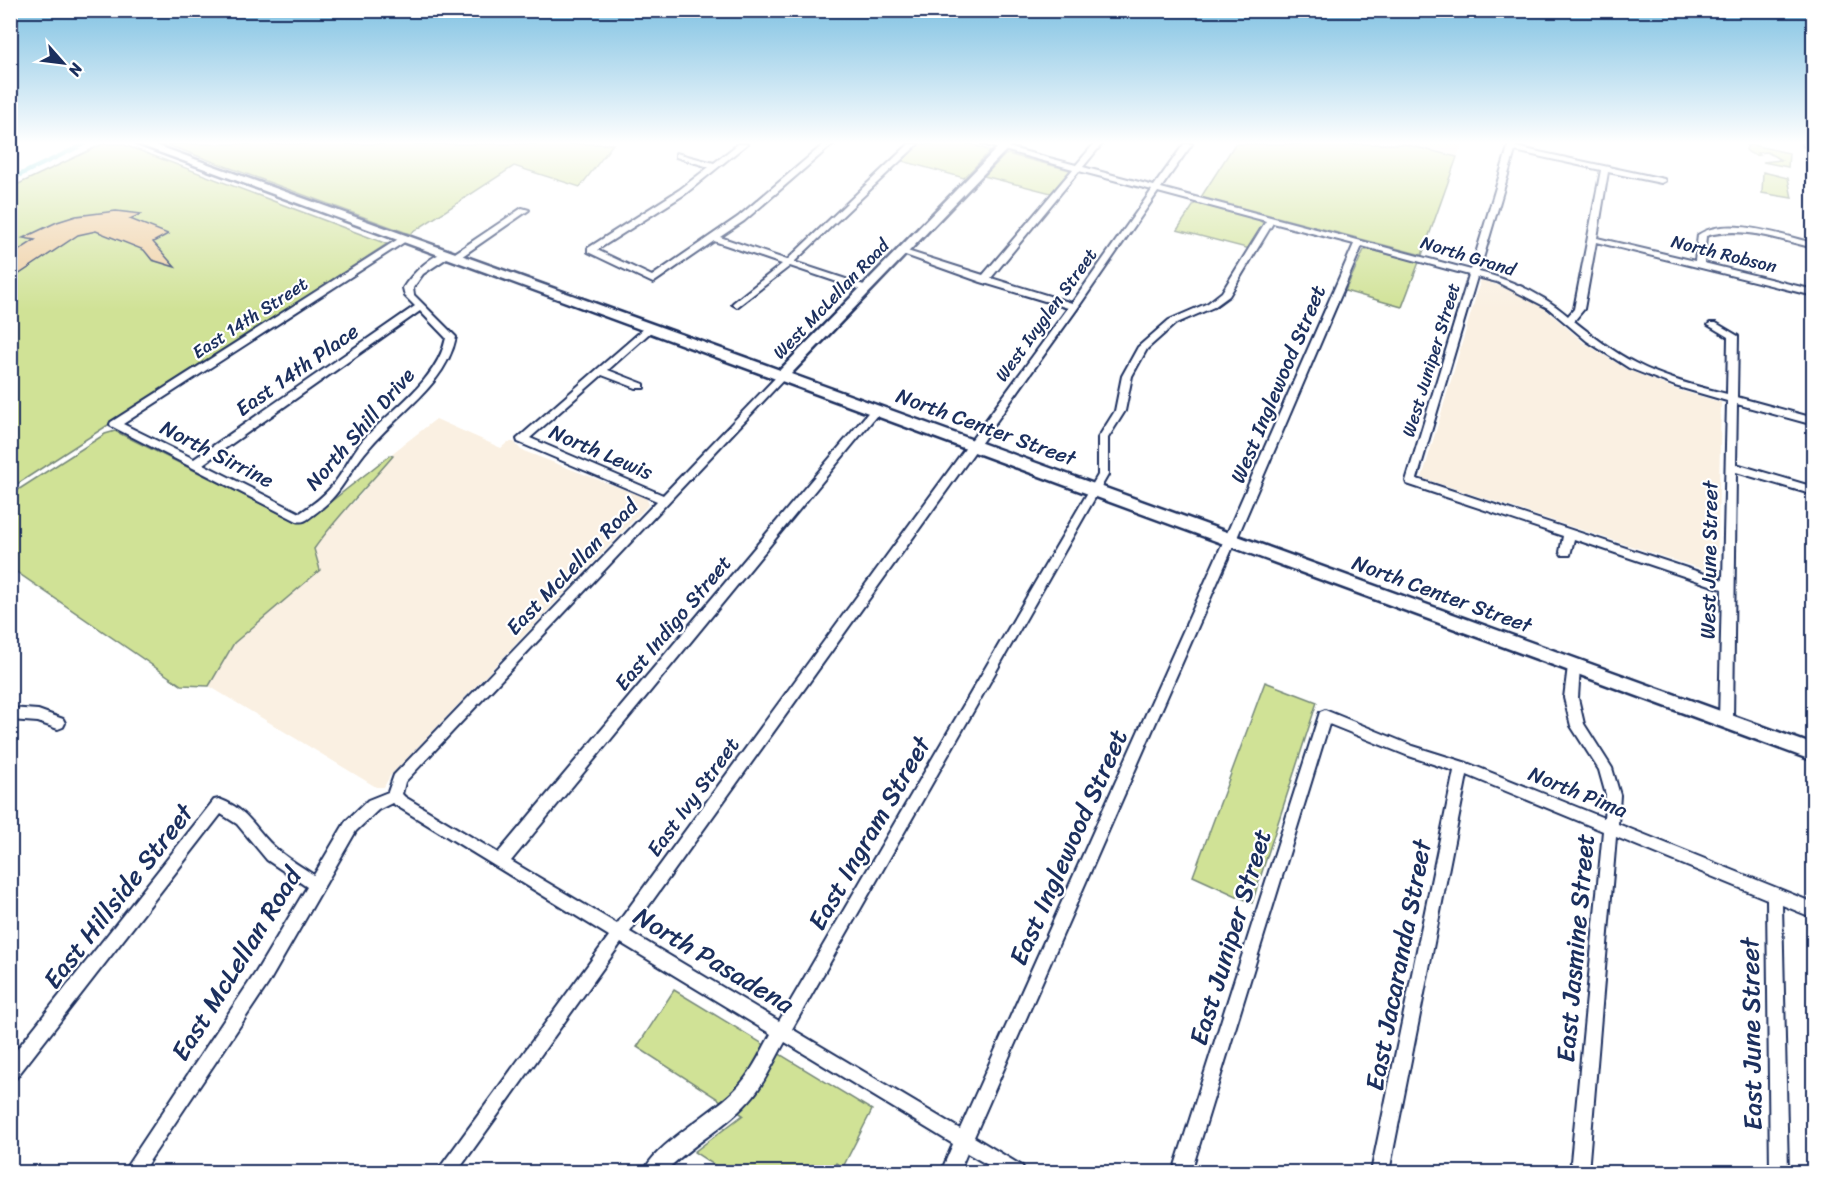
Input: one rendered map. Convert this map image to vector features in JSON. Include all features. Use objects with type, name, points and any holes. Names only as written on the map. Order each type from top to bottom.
[{"type":"street","name":"North Center Street","points":[[295,199],[1814,753]]},
{"type":"street","points":[[670,199],[591,250],[652,280],[741,219],[764,199]]},
{"type":"street","points":[[737,304],[787,264],[856,199]]},
{"type":"street","name":"West McLellan Road","points":[[782,376],[953,199]]},
{"type":"street","points":[[984,280],[1052,199]]},
{"type":"street","name":"West Ivyglen Street","points":[[972,446],[1074,308],[1148,199]]},
{"type":"street","name":"North Grand","points":[[1194,199],[1474,273],[1527,292],[1551,306],[1590,339],[1632,366],[1678,384],[1814,422]]},
{"type":"street","name":"West Juniper Street","points":[[1497,199],[1411,482],[1569,533]]},
{"type":"street","points":[[1569,321],[1579,309],[1599,199]]},
{"type":"street","points":[[645,202],[658,208]]},
{"type":"street","points":[[451,255],[525,210]]},
{"type":"street","name":"East Ingram Street","points":[[653,1173],[683,1142],[716,1120],[749,1088],[1103,475],[1103,438],[1120,411],[1127,376],[1143,347],[1172,322],[1211,305],[1226,294],[1270,219]]},
{"type":"street","points":[[1699,265],[1702,235],[1713,230],[1747,231],[1814,246]]},
{"type":"street","name":"East 14th Street","points":[[115,424],[403,238]]},
{"type":"street","points":[[713,238],[867,289]]},
{"type":"street","name":"North Robson","points":[[1592,239],[1814,293]]},
{"type":"street","name":"West Inglewood Street","points":[[1230,540],[1359,242]]},
{"type":"street","points":[[902,252],[1074,308]]},
{"type":"street","name":"North Shill Drive","points":[[301,519],[330,496],[357,454],[420,391],[447,354],[451,337],[410,296],[408,288],[412,279],[451,255]]},
{"type":"street","name":"East 14th Place","points":[[195,464],[421,306]]},
{"type":"street","name":"West June Street","points":[[1713,325],[1733,336],[1726,721]]},
{"type":"street","points":[[640,386],[601,371],[650,328]]},
{"type":"street","name":"North Lewis","points":[[601,371],[522,439],[665,500]]},
{"type":"street","name":"East McLellan Road","points":[[132,1173],[262,978],[351,826],[373,805],[394,792],[399,779],[782,376]]},
{"type":"street","name":"East Indigo Street","points":[[501,861],[876,410]]},
{"type":"street","name":"North Sirrine","points":[[115,424],[301,519]]},
{"type":"street","name":"East Ivy Street","points":[[447,1173],[972,446]]},
{"type":"street","points":[[1730,466],[1814,491]]},
{"type":"street","points":[[1566,552],[1569,533],[1728,586]]},
{"type":"street","name":"East Inglewood Street","points":[[950,1173],[1230,540]]},
{"type":"street","name":"East Jasmine Street","points":[[1574,666],[1571,698],[1578,726],[1605,768],[1613,795],[1579,1173]]},
{"type":"street","points":[[10,714],[38,716],[58,723]]},
{"type":"street","name":"North Pima","points":[[1325,716],[1411,751],[1462,767],[1814,910]]},
{"type":"street","name":"East Juniper Street","points":[[1182,1173],[1325,716]]},
{"type":"street","name":"East Jacaranda Street","points":[[1380,1173],[1462,767]]},
{"type":"street","name":"North Pasadena","points":[[394,792],[400,802],[1016,1173]]},
{"type":"street","name":"East Hillside Street","points":[[10,1072],[219,805],[242,819],[272,855],[316,885]]},
{"type":"street","name":"East June Street","points":[[1774,894],[1779,1173]]},
{"type":"shaded area","points":[[1481,279],[1520,294],[1544,308],[1583,342],[1626,369],[1677,390],[1721,402],[1717,574],[1422,478]]},
{"type":"shaded area","points":[[436,419],[501,448],[508,442],[514,442],[521,450],[646,498],[649,504],[390,776],[384,787],[376,787],[209,686],[234,643],[320,570],[313,549],[334,521],[355,501],[392,457],[390,455]]},
{"type":"green space","points":[[10,199],[268,199],[387,244],[11,488]]},
{"type":"green space","points":[[315,199],[463,199],[410,234]]},
{"type":"green space","points":[[1209,199],[1442,199],[1422,255]]},
{"type":"green space","points":[[1195,203],[1257,219],[1264,224],[1250,249],[1177,230]]},
{"type":"green space","points":[[1364,250],[1419,262],[1402,307],[1345,291]]},
{"type":"green space","points":[[115,431],[294,520],[310,518],[390,455],[393,456],[314,549],[320,570],[234,643],[209,686],[181,685],[11,568],[10,495],[105,434]]},
{"type":"green space","points":[[1265,682],[1317,702],[1252,903],[1193,876]]},
{"type":"green space","points":[[674,990],[872,1110],[843,1167],[836,1163],[831,1172],[725,1172],[694,1152],[743,1115],[637,1047]]},
{"type":"building","points":[[116,211],[141,214],[130,219],[168,234],[153,242],[175,267],[152,260],[144,250],[96,231],[78,235],[18,275],[10,283],[10,256],[35,240],[23,238],[76,216]]}]
